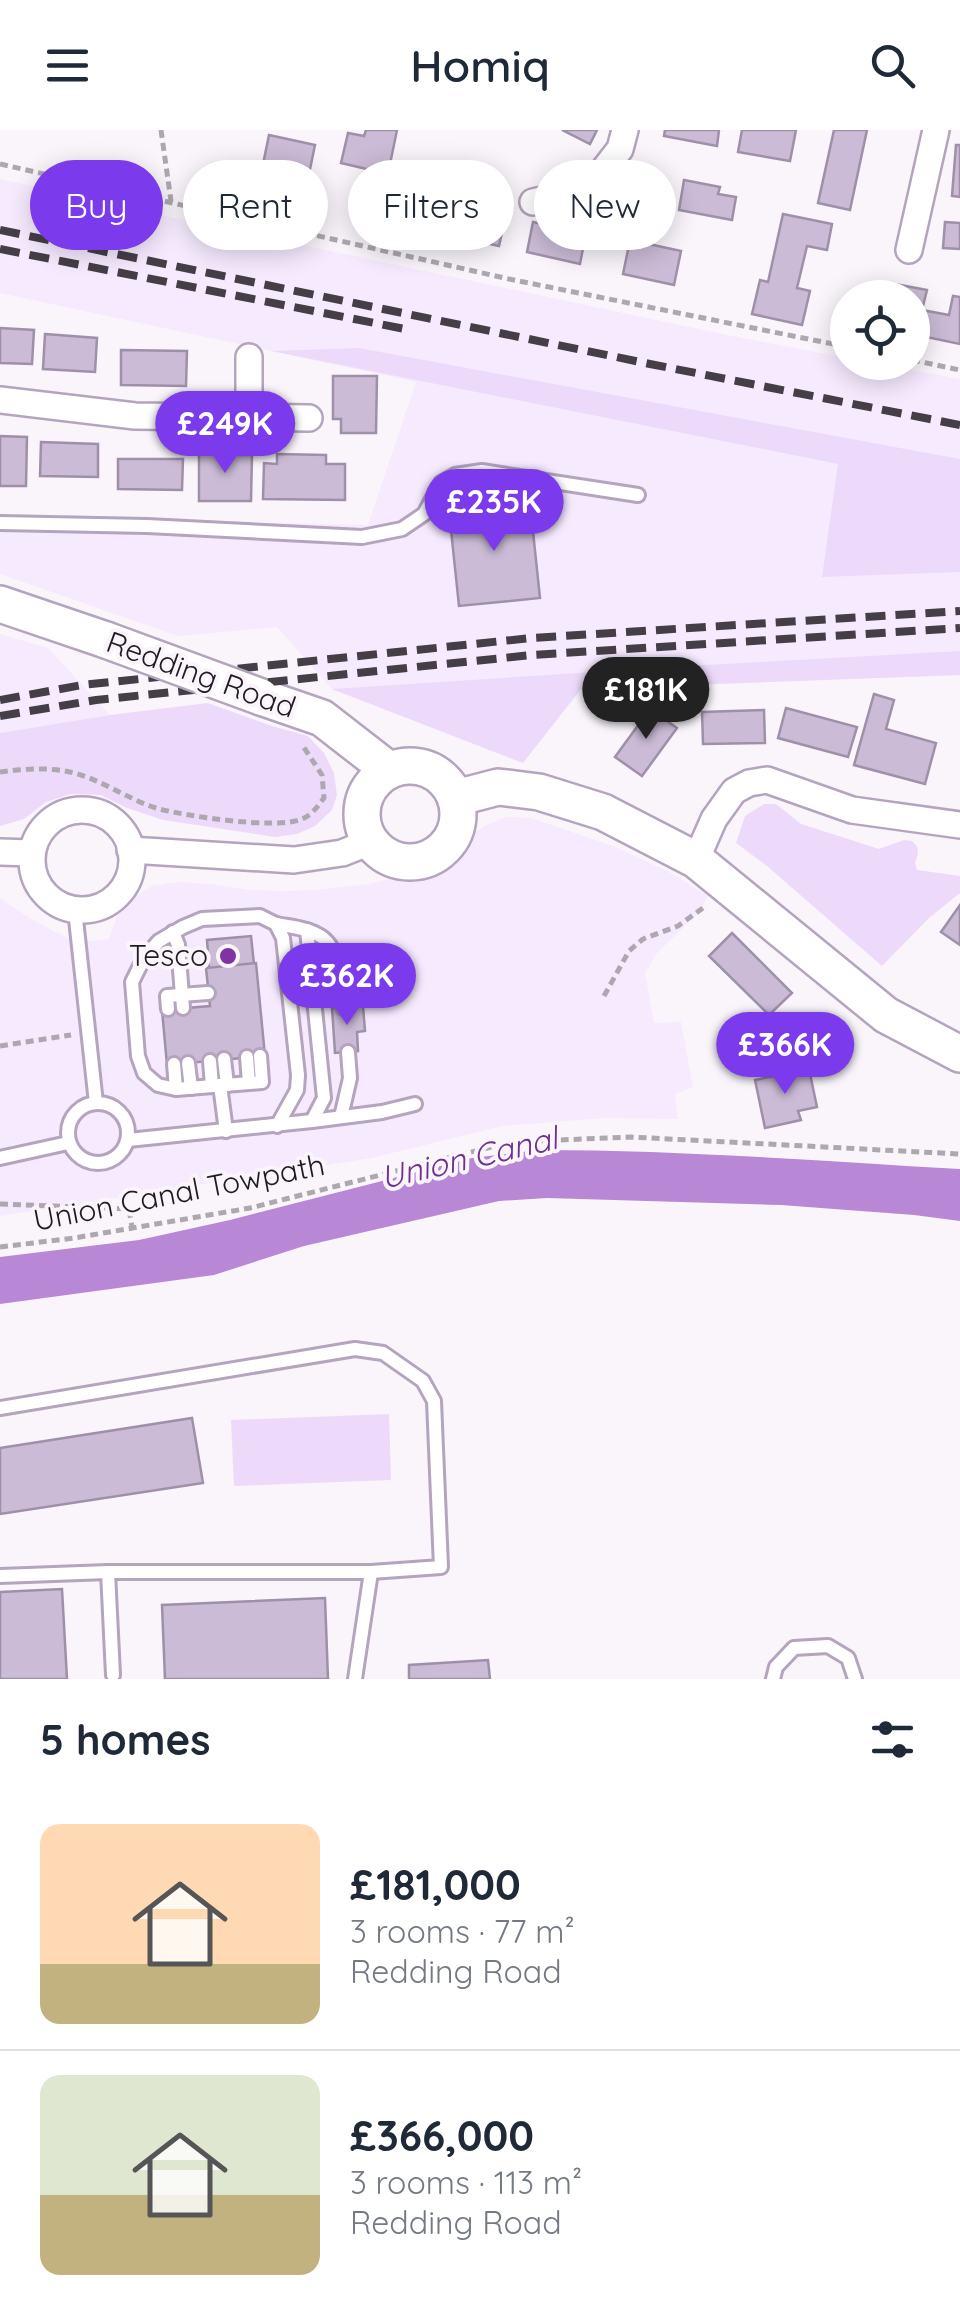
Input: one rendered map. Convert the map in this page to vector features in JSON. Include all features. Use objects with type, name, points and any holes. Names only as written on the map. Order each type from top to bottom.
[{"type":"main road","name":"Redding Road","points":[[0,604],[322,718],[389,770]]},
{"type":"main road","points":[[421,766],[436,772],[456,798],[457,828],[450,842],[426,860],[395,860],[370,842],[363,827],[366,794],[375,780],[389,770],[421,766]]},
{"type":"main road","points":[[456,798],[498,787],[539,792],[603,812],[696,860],[886,1014],[960,1054]]},
{"type":"street","points":[[533,202],[589,188],[620,149],[626,130]]},
{"type":"street","points":[[909,250],[936,130]]},
{"type":"street","points":[[249,417],[250,357]]},
{"type":"street","points":[[0,400],[135,416],[308,418]]},
{"type":"street","points":[[696,860],[714,819],[734,791],[767,780],[852,810],[960,825]]},
{"type":"street","points":[[93,811],[109,817],[121,828],[130,843],[132,860],[129,878],[120,892],[107,903],[75,910],[60,905],[37,884],[32,853],[36,837],[60,814],[93,811]]},
{"type":"street","points":[[130,850],[294,860],[342,853],[370,842]]},
{"type":"street","points":[[0,852],[32,853]]},
{"type":"lane","points":[[0,523],[362,537],[402,530],[424,514],[441,483],[455,475],[482,471],[638,496]]},
{"type":"lane","points":[[75,910],[96,1103]]},
{"type":"lane","points":[[256,1058],[256,1082],[183,1088],[158,1085],[144,1073],[138,1056],[132,982],[144,958],[160,941],[202,919],[230,916],[260,916],[276,924],[307,930],[326,940],[334,954],[343,1008]]},
{"type":"lane","points":[[276,924],[284,938],[298,1075],[297,1090],[278,1126]]},
{"type":"lane","points":[[307,930],[324,1098],[312,1121]]},
{"type":"lane","points":[[173,932],[178,945],[175,1002],[206,997]]},
{"type":"lane","points":[[341,1117],[350,1078],[348,1052]]},
{"type":"lane","points":[[217,1060],[226,1131]]},
{"type":"lane","points":[[181,1064],[183,1088]]},
{"type":"lane","points":[[96,1103],[116,1108],[128,1126],[128,1140],[120,1155],[102,1163],[84,1160],[68,1143],[71,1118],[86,1105],[96,1103]]},
{"type":"lane","points":[[128,1140],[278,1126],[415,1104]]},
{"type":"lane","points":[[0,1158],[68,1143]]},
{"type":"lane","points":[[0,1408],[355,1350],[383,1353],[422,1381],[434,1401],[441,1567],[371,1572],[0,1576]]},
{"type":"lane","points":[[108,1572],[114,1676]]},
{"type":"lane","points":[[354,1679],[371,1572]]},
{"type":"lane","points":[[773,1679],[776,1668],[794,1648],[828,1646],[848,1658],[855,1679]]},
{"type":"path","points":[[161,130],[171,203]]},
{"type":"path","points":[[0,164],[509,278],[830,344]]},
{"type":"path","points":[[930,364],[960,370]]},
{"type":"path","points":[[0,772],[70,772],[155,808],[196,816],[280,823],[299,820],[313,812],[324,798],[322,775],[300,743]]},
{"type":"path","points":[[604,996],[629,951],[643,939],[678,926],[718,898]]},
{"type":"path","points":[[0,1046],[88,1033]]},
{"type":"path","name":"Union Canal Towpath","points":[[0,1247],[250,1208],[510,1142],[631,1137],[960,1154]]},
{"type":"path","points":[[0,1204],[128,1210],[132,1228]]},
{"type":"shaded area","points":[[0,179],[30,186],[30,250],[163,250],[163,215],[183,220],[183,250],[326,250],[830,355],[830,380],[930,380],[930,373],[960,379],[960,675],[581,689],[523,763],[332,689],[277,627],[178,636],[0,574],[0,516],[368,525],[416,382],[0,293]]},
{"type":"shaded area","points":[[359,348],[960,459],[960,572],[822,577],[838,464],[271,351]]},
{"type":"shaded area","points":[[0,634],[48,648],[110,715],[0,733]]},
{"type":"shaded area","points":[[960,651],[960,675],[581,689],[523,763],[332,689],[669,667]]},
{"type":"shaded area","points":[[208,703],[308,736],[324,753],[334,773],[337,795],[332,810],[315,826],[275,837],[163,820],[101,795],[71,794],[46,802],[24,819],[0,826],[0,733]]},
{"type":"shaded area","points":[[764,804],[776,804],[801,824],[879,849],[912,841],[917,846],[917,870],[960,876],[960,893],[882,966],[736,843],[745,816]]},
{"type":"shaded area","points":[[506,817],[531,818],[616,847],[708,896],[699,912],[656,954],[645,974],[654,1023],[681,1022],[693,1087],[675,1094],[678,1119],[605,1118],[502,1126],[372,1158],[0,1216],[0,898],[77,943],[109,939],[117,917],[131,899],[152,886],[178,882],[281,891],[368,884],[436,868],[484,826]]},
{"type":"shaded area","points":[[538,1150],[696,1154],[960,1169],[960,1221],[781,1205],[547,1198],[499,1201],[304,1246],[214,1275],[0,1304],[0,1257],[139,1240],[472,1158]]},
{"type":"shaded area","points":[[389,1414],[391,1480],[234,1486],[231,1420]]},
{"type":"building","points":[[366,130],[397,130],[391,160],[341,163],[348,133],[364,136]]},
{"type":"building","points":[[562,130],[597,130],[590,144]]},
{"type":"building","points":[[665,130],[719,130],[717,146],[664,136]]},
{"type":"building","points":[[742,130],[796,130],[790,161],[738,152]]},
{"type":"building","points":[[834,130],[867,130],[850,210],[818,203]]},
{"type":"building","points":[[269,135],[315,145],[312,160],[264,160]]},
{"type":"building","points":[[956,145],[960,145],[960,197],[952,196]]},
{"type":"building","points":[[684,180],[720,187],[718,194],[736,197],[732,220],[679,210]]},
{"type":"building","points":[[783,214],[832,224],[827,250],[807,246],[797,288],[810,291],[802,325],[752,314],[760,280],[768,282]]},
{"type":"building","points":[[533,222],[534,250],[583,250],[580,264],[527,252]]},
{"type":"building","points":[[945,222],[960,223],[960,249],[943,248]]},
{"type":"building","points":[[628,250],[681,251],[674,285],[623,274]]},
{"type":"building","points":[[953,296],[960,297],[960,344],[930,338],[930,311],[949,315]]},
{"type":"building","points":[[0,328],[34,330],[32,364],[0,363]]},
{"type":"building","points":[[45,334],[97,338],[95,372],[43,369]]},
{"type":"building","points":[[121,350],[187,351],[186,386],[121,385]]},
{"type":"building","points":[[333,376],[377,376],[376,433],[341,433],[341,419],[333,419]]},
{"type":"building","points":[[0,436],[27,437],[26,486],[0,486]]},
{"type":"building","points":[[41,442],[98,444],[98,477],[40,476]]},
{"type":"building","points":[[199,450],[235,450],[235,455],[252,455],[251,501],[199,501]]},
{"type":"building","points":[[277,454],[326,455],[326,464],[345,464],[345,500],[263,499],[264,463],[277,464]]},
{"type":"building","points":[[118,459],[183,459],[182,490],[118,489]]},
{"type":"building","points":[[530,503],[540,598],[459,606],[449,511]]},
{"type":"building","points":[[874,694],[894,700],[886,729],[936,743],[925,784],[854,765]]},
{"type":"building","points":[[786,708],[857,727],[848,757],[778,738]]},
{"type":"building","points":[[650,709],[677,728],[642,776],[615,757]]},
{"type":"building","points":[[764,710],[765,743],[703,744],[702,712]]},
{"type":"building","points":[[960,905],[960,945],[941,932]]},
{"type":"building","points":[[732,933],[792,993],[769,1015],[709,956]]},
{"type":"building","points":[[251,936],[254,964],[209,968],[207,940]]},
{"type":"building","points":[[256,963],[265,1056],[167,1065],[162,1010],[210,1006],[206,968]]},
{"type":"building","points":[[363,1006],[365,1031],[357,1032],[358,1051],[335,1053],[332,1008]]},
{"type":"building","points":[[809,1069],[817,1107],[798,1111],[801,1120],[765,1128],[755,1080]]},
{"type":"building","points":[[192,1418],[203,1483],[0,1514],[0,1448]]},
{"type":"building","points":[[62,1589],[67,1679],[0,1679],[0,1592]]},
{"type":"building","points":[[325,1598],[328,1679],[165,1679],[162,1605]]},
{"type":"building","points":[[488,1660],[490,1679],[409,1679],[409,1665]]},
{"type":"railway","points":[[0,230],[960,425]]},
{"type":"railway","points":[[0,249],[410,330]]},
{"type":"railway","points":[[0,700],[82,685],[531,638],[960,611]]},
{"type":"railway","points":[[0,716],[96,700],[532,655],[960,628]]},
{"type":"place","name":"Tesco","points":[[228,956]]},
{"type":"water label","name":"Union Canal","points":[[469,1158]]}]
